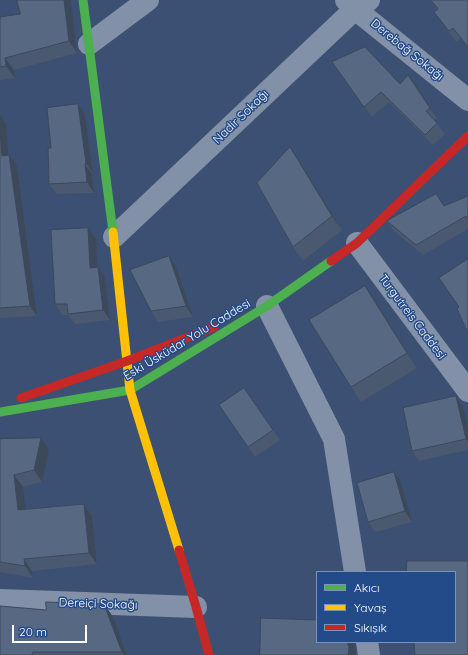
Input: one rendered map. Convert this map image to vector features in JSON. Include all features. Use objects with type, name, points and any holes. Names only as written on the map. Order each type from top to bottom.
[{"type":"street","points":[[83,0],[114,237],[130,390],[196,607],[209,655]]},
{"type":"street","points":[[89,44],[148,0]]},
{"type":"street","name":"Derebağ Sokağı","points":[[357,3],[468,100]]},
{"type":"street","name":"Nadir Sokağı","points":[[114,237],[357,3]]},
{"type":"street","name":"Eski Üsküdar Yolu Caddesi","points":[[0,412],[130,390],[267,306],[357,243],[468,136]]},
{"type":"street","name":"Turgutreis Caddesi","points":[[357,243],[468,391]]},
{"type":"street","points":[[267,306],[334,439],[356,571]]},
{"type":"street","name":"Eski Üsküdar Yolu Caddesi","points":[[0,406],[127,360],[267,306]]},
{"type":"street","name":"Dereiçi Sokağı","points":[[0,600],[196,607]]},
{"type":"street","points":[[367,643],[369,655]]},
{"type":"building","points":[[17,0],[64,0],[69,41],[5,58],[6,66],[0,67],[0,17],[20,14]]},
{"type":"building","points":[[431,0],[468,0],[468,47],[453,28],[449,31],[434,12],[438,9]]},
{"type":"building","points":[[365,47],[400,84],[408,75],[430,108],[426,111],[437,123],[425,135],[381,92],[364,107],[332,62]]},
{"type":"building","points":[[78,104],[87,182],[49,184],[48,148],[51,148],[47,108]]},
{"type":"building","points":[[0,129],[2,156],[9,155],[30,306],[0,308]]},
{"type":"building","points":[[290,147],[332,216],[293,247],[257,183]]},
{"type":"building","points":[[436,194],[444,206],[468,196],[468,219],[466,216],[416,245],[387,221]]},
{"type":"building","points":[[88,228],[90,268],[98,267],[103,310],[68,314],[67,304],[55,304],[51,230]]},
{"type":"building","points":[[169,256],[186,306],[151,311],[130,270]]},
{"type":"building","points":[[468,259],[468,333],[457,309],[459,307],[439,278]]},
{"type":"building","points":[[365,286],[407,353],[351,387],[309,320]]},
{"type":"building","points":[[244,388],[273,430],[248,447],[219,405]]},
{"type":"building","points":[[456,396],[466,439],[412,451],[403,408]]},
{"type":"building","points":[[41,438],[34,470],[14,475],[18,510],[84,504],[89,553],[24,559],[25,566],[0,562],[0,439]]},
{"type":"building","points":[[394,472],[405,511],[368,522],[357,483]]},
{"type":"building","points":[[407,561],[468,561],[468,655],[415,655],[414,643],[456,643],[456,571],[407,571]]},
{"type":"building","points":[[46,602],[104,604],[122,652],[33,652],[32,655],[0,655],[0,606],[46,610]]},
{"type":"building","points":[[261,618],[316,620],[316,643],[347,643],[349,647],[348,655],[260,655]]},
{"type":"traffic: fast","points":[[83,0],[113,232]]},
{"type":"traffic: fast","points":[[0,412],[130,390],[267,306],[331,261]]},
{"type":"traffic: slow","points":[[113,232],[130,390],[179,550]]},
{"type":"traffic: jam","points":[[331,261],[357,243],[468,136]]},
{"type":"traffic: jam","points":[[21,398],[127,361],[214,327]]},
{"type":"traffic: jam","points":[[179,550],[209,655]]}]
